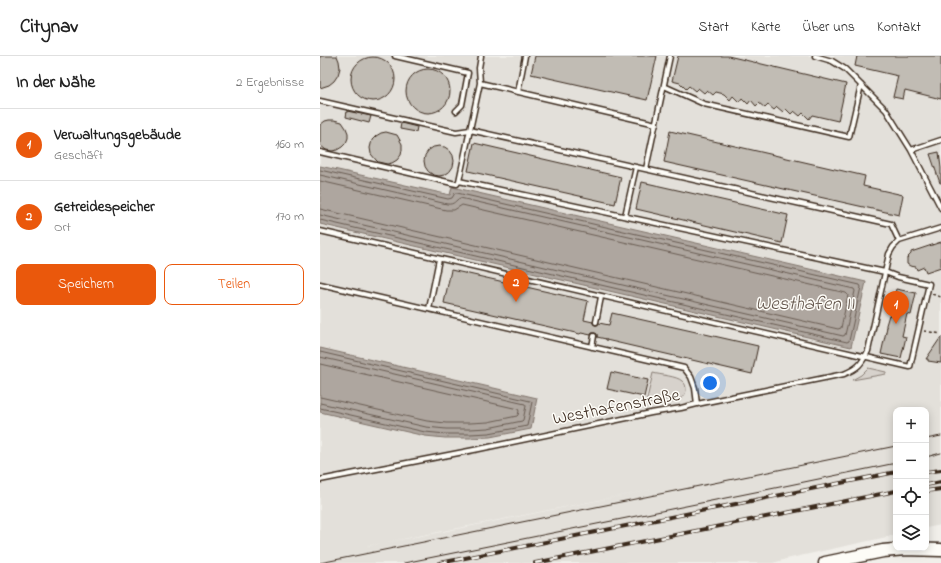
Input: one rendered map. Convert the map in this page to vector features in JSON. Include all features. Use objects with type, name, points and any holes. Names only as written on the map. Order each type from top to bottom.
[{"type":"main road","points":[[825,563],[905,549],[941,550]]},
{"type":"lane","points":[[395,56],[468,73],[462,105],[456,111]]},
{"type":"lane","points":[[459,181],[480,83],[479,68],[481,56]]},
{"type":"lane","points":[[518,92],[525,56]]},
{"type":"lane","points":[[646,169],[670,56]]},
{"type":"lane","points":[[815,56],[832,61],[845,69],[886,110],[911,150],[941,208]]},
{"type":"lane","points":[[480,83],[656,124]]},
{"type":"lane","points":[[664,86],[704,104],[849,137],[861,85]]},
{"type":"lane","points":[[320,101],[456,132],[470,130],[891,224],[899,241],[941,228]]},
{"type":"lane","points":[[911,150],[941,140]]},
{"type":"lane","points":[[320,152],[452,183],[457,184],[459,181],[886,272],[898,277],[928,284],[910,367],[320,231]]},
{"type":"lane","points":[[625,216],[636,167]]},
{"type":"lane","name":"Westhafenstraße","points":[[320,480],[681,408],[844,374],[854,370],[861,364],[868,351],[889,254],[899,241]]},
{"type":"lane","points":[[429,309],[439,259]]},
{"type":"lane","points":[[320,284],[684,368],[691,377],[695,388],[697,404]]},
{"type":"lane","points":[[596,322],[601,297]]},
{"type":"lane","points":[[592,347],[594,336]]},
{"type":"path","points":[[927,292],[941,297]]},
{"type":"path","points":[[918,329],[941,334]]},
{"type":"shaded area","points":[[320,56],[941,56],[941,525],[929,527],[929,407],[893,407],[893,536],[773,563],[320,563]],"holes":[[[660,488],[442,532],[384,543]]]},
{"type":"shaded area","points":[[868,368],[886,372],[886,374],[852,380],[861,375]]},
{"type":"shaded area","points":[[653,373],[680,379],[686,386],[684,395],[676,401],[657,404],[646,403]]},
{"type":"water","name":"Westhafen II","points":[[320,166],[450,195],[452,187],[866,282],[851,347],[320,224]]},
{"type":"water","points":[[320,348],[537,398],[531,429],[490,437],[445,438],[425,436],[320,412]]},
{"type":"building","points":[[320,56],[337,56],[340,68],[334,81],[329,85],[320,88]]},
{"type":"building","points":[[535,56],[657,56],[647,100],[531,74]]},
{"type":"building","points":[[678,56],[728,56],[846,84],[838,121],[812,115],[809,119],[803,113],[800,116],[794,111],[791,114],[786,109],[783,112],[777,107],[774,110],[768,105],[765,108],[759,103],[756,106],[751,100],[748,104],[742,98],[739,102],[733,96],[730,100],[724,94],[716,92],[713,95],[707,90],[704,93],[698,88],[695,91],[689,86],[686,89],[680,83],[672,81]]},
{"type":"building","points":[[857,56],[941,56],[941,99],[905,90],[903,99],[893,97],[898,76],[855,66]]},
{"type":"building","points":[[369,57],[377,57],[389,63],[395,75],[395,83],[389,95],[377,101],[369,101],[357,95],[351,83],[351,75],[357,63]]},
{"type":"building","points":[[424,69],[432,69],[444,75],[450,87],[450,95],[444,107],[432,113],[424,113],[412,107],[406,95],[406,87],[412,75]]},
{"type":"building","points":[[347,111],[371,116],[369,123],[346,117]]},
{"type":"building","points":[[329,120],[342,122],[348,133],[346,143],[337,150],[332,151],[326,150],[320,145],[320,125]]},
{"type":"building","points":[[401,123],[417,127],[416,132],[400,129]]},
{"type":"building","points":[[670,131],[865,176],[863,186],[903,195],[899,215],[664,162]]},
{"type":"building","points":[[386,132],[397,135],[402,144],[401,155],[397,160],[387,164],[378,162],[371,154],[370,148],[372,140],[376,136]]},
{"type":"building","points":[[474,143],[621,177],[615,204],[468,171]]},
{"type":"building","points":[[439,146],[450,150],[454,161],[450,172],[439,176],[428,172],[424,161],[428,150]]},
{"type":"building","points":[[939,152],[941,168],[941,183],[930,154]]},
{"type":"building","points":[[642,182],[788,215],[782,243],[636,209]]},
{"type":"building","points":[[941,242],[941,267],[926,272],[924,267],[917,270],[916,267],[907,264],[907,258],[911,252]]},
{"type":"building","points":[[451,270],[588,301],[584,320],[593,322],[595,325],[599,323],[609,325],[612,313],[758,346],[752,374],[606,340],[597,337],[597,334],[595,333],[592,333],[591,335],[580,334],[444,303]]},
{"type":"building","points":[[896,289],[916,293],[911,315],[907,314],[902,336],[906,337],[901,358],[881,354],[887,327],[886,325],[889,315],[890,316]]},
{"type":"building","points":[[941,337],[941,363],[928,361],[928,359],[926,359]]},
{"type":"building","points":[[611,372],[648,380],[644,397],[607,389]]},
{"type":"tram line","points":[[929,438],[941,436]]},
{"type":"tram line","points":[[320,563],[893,447]]},
{"type":"tram line","points":[[929,456],[941,453]]},
{"type":"tram line","points":[[404,563],[893,464]]},
{"type":"railway","points":[[929,472],[941,470]]},
{"type":"railway","points":[[440,563],[893,473]]},
{"type":"railway","points":[[929,484],[941,482]]},
{"type":"railway","points":[[929,491],[941,489]]},
{"type":"railway","points":[[535,563],[893,492]]},
{"type":"place","name":"Getreidespeicher","points":[[516,302]]},
{"type":"place","name":"Verwaltungsgebäude","points":[[896,324]]}]
